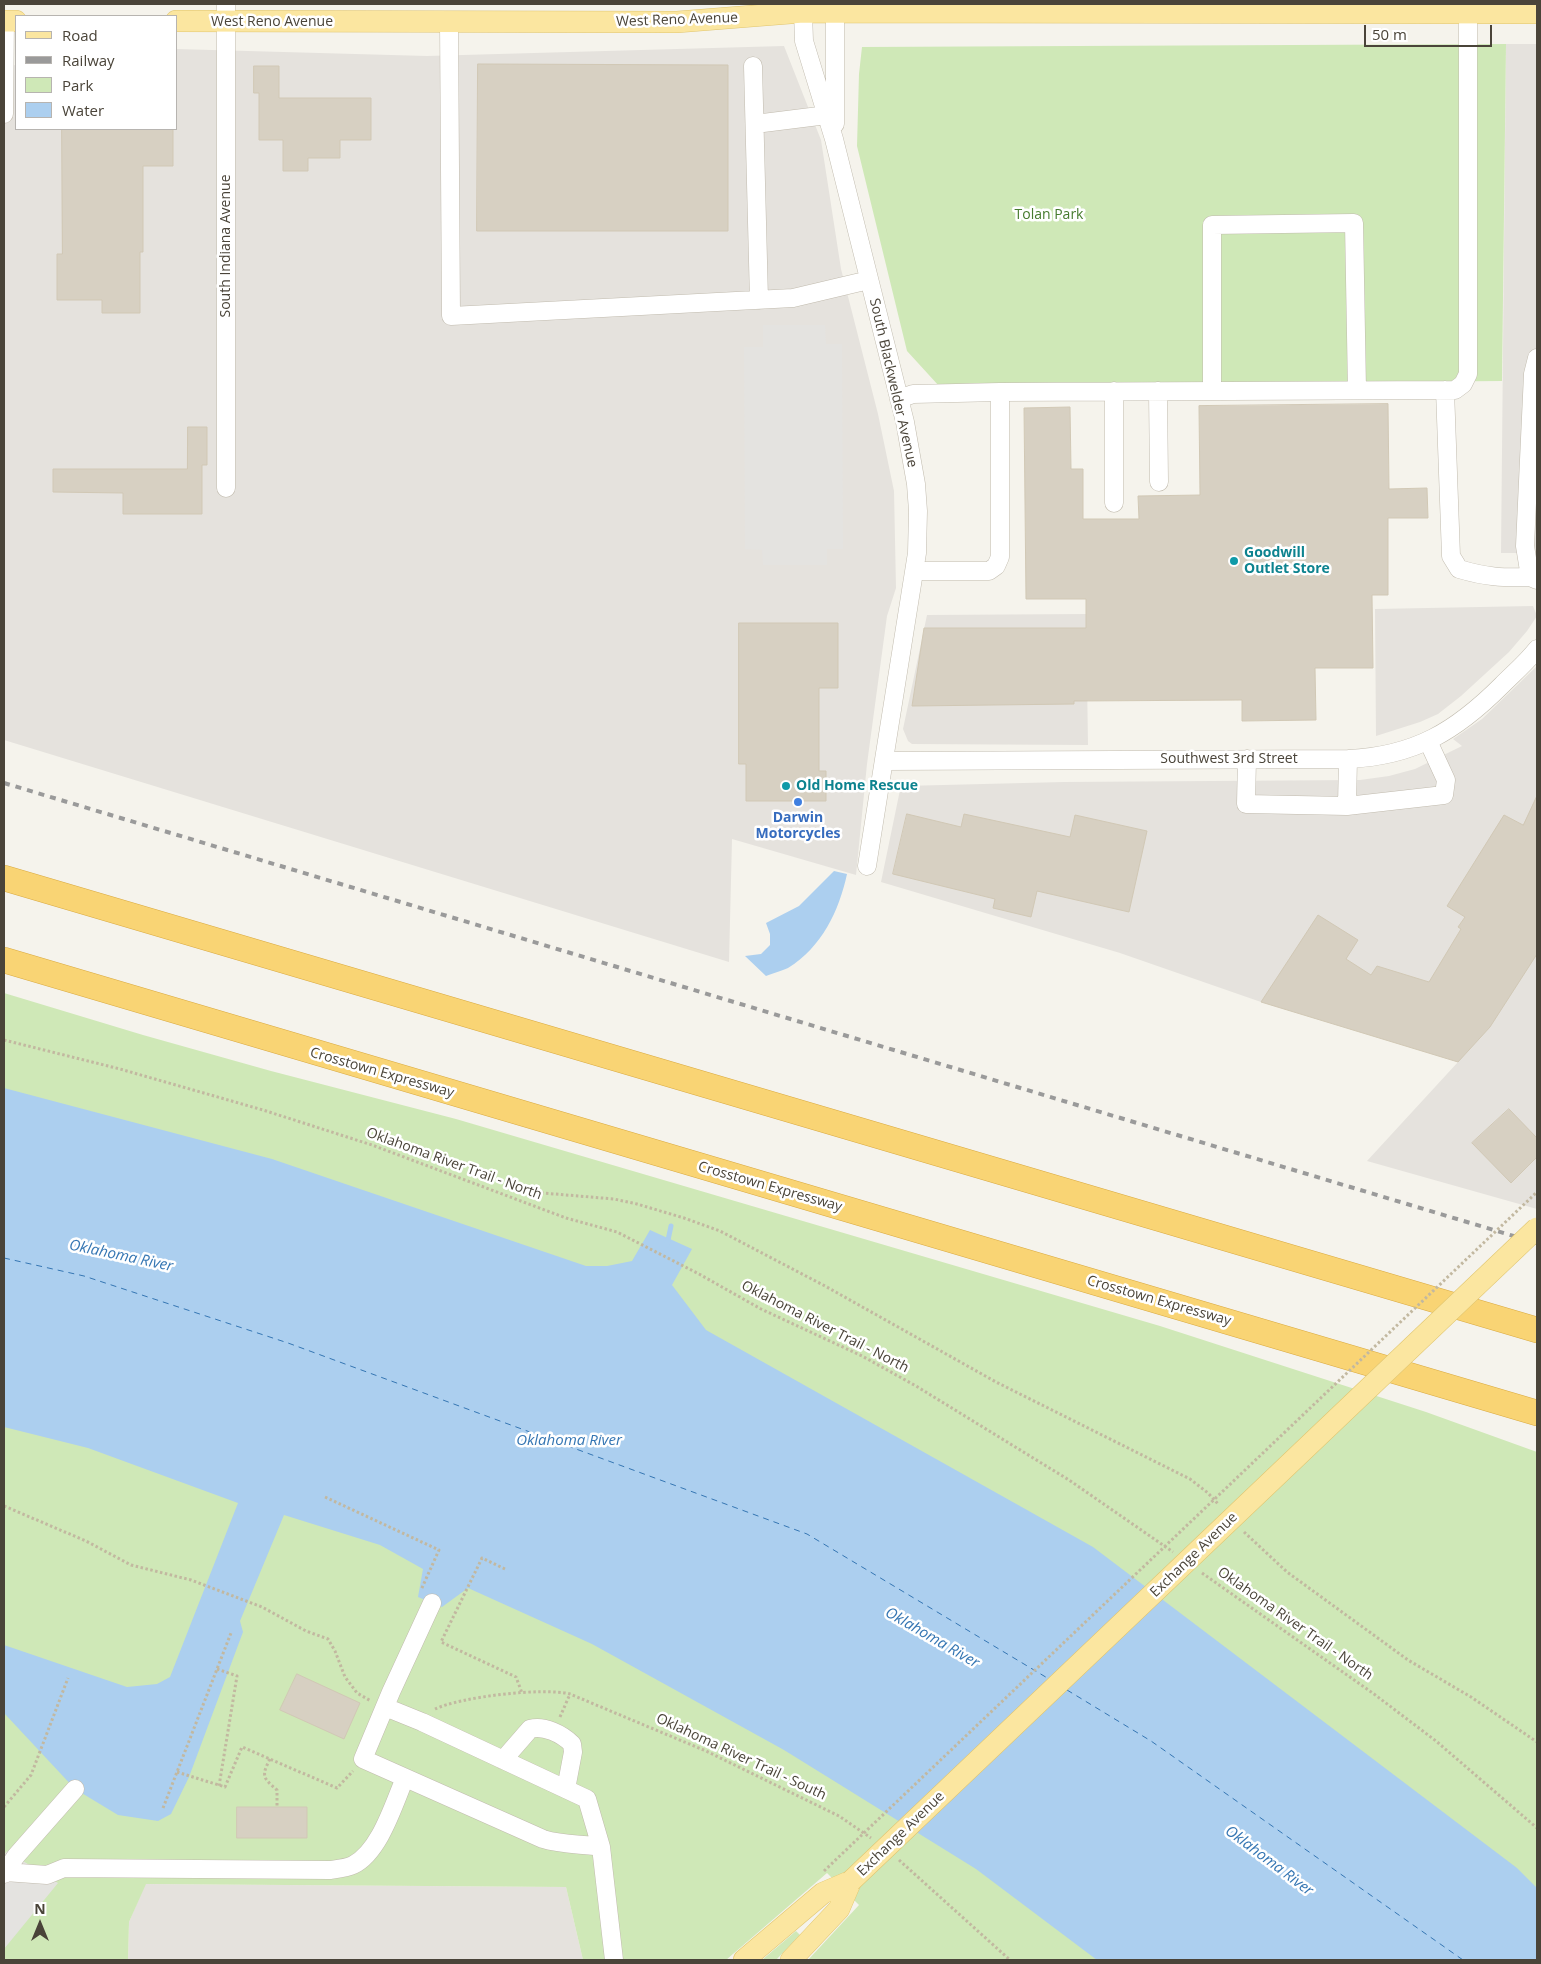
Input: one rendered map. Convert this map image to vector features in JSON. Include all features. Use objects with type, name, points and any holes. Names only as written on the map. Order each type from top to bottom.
[{"type":"highway","points":[[4,878],[1537,1330]]},
{"type":"highway","name":"Crosstown Expressway","points":[[4,960],[1537,1413]]},
{"type":"highway","points":[[1424,1379],[1537,1426]]},
{"type":"main road","name":"West Reno Avenue","points":[[178,22],[226,13],[449,22],[678,22],[736,11],[835,13],[1088,8],[1344,8],[1468,13],[1537,13]]},
{"type":"main road","name":"Exchange Avenue","points":[[744,1960],[823,1893],[851,1882],[1537,1228]]},
{"type":"main road","name":"Exchange Avenue","points":[[792,1960],[839,1909],[851,1882]]},
{"type":"street","name":"South Blackwelder Avenue","points":[[803,12],[804,41],[834,139],[909,441],[916,484],[918,536],[915,571],[867,866]]},
{"type":"street","name":"South Indiana Avenue","points":[[226,13],[226,488]]},
{"type":"street","name":"South Blackwelder Avenue","points":[[834,139],[835,13]]},
{"type":"street","points":[[899,399],[913,394],[1000,392],[1455,390],[1464,384],[1468,374],[1468,13]]},
{"type":"street","points":[[4,114],[8,21]]},
{"type":"street","points":[[449,22],[451,316],[793,298],[869,280]]},
{"type":"street","points":[[753,66],[759,300]]},
{"type":"street","points":[[755,124],[827,115]]},
{"type":"street","points":[[1212,391],[1212,225],[1354,223],[1357,390]]},
{"type":"street","points":[[1445,390],[1451,556],[1459,569],[1477,575],[1499,579],[1534,578],[1525,546],[1533,374],[1537,358]]},
{"type":"street","points":[[1158,391],[1159,482]]},
{"type":"street","points":[[915,571],[989,571],[996,566],[1000,557],[1000,392]]},
{"type":"street","points":[[1114,392],[1114,503]]},
{"type":"street","name":"Southwest 3rd Street","points":[[884,762],[1348,759],[1389,754],[1428,741],[1454,727],[1484,703],[1537,649]]},
{"type":"street","points":[[1246,759],[1246,804],[1347,806],[1444,795],[1446,780],[1428,741]]},
{"type":"street","points":[[1347,806],[1348,759]]},
{"type":"street","points":[[425,1600],[364,1759],[543,1839],[601,1847]]},
{"type":"street","points":[[385,1707],[422,1722],[587,1799],[601,1847],[614,1960]]},
{"type":"street","points":[[503,1760],[530,1729],[543,1728],[553,1732],[566,1738],[572,1744],[573,1752],[566,1789]]},
{"type":"street","points":[[4,1873],[47,1875],[64,1868],[330,1870],[341,1868],[353,1865],[365,1856],[379,1837],[405,1778]]},
{"type":"street","points":[[4,1873],[16,1856],[75,1789]]},
{"type":"path","name":"Oklahoma River Trail - North","points":[[4,1040],[120,1069],[263,1110],[372,1145],[566,1218],[617,1232],[700,1274],[761,1309],[862,1356],[934,1396],[1077,1485],[1176,1554]]},
{"type":"path","points":[[531,1192],[614,1199],[684,1218],[720,1231],[825,1286],[996,1382],[1190,1479],[1208,1493],[1220,1506]]},
{"type":"path","points":[[824,1871],[1537,1192]]},
{"type":"path","points":[[325,1497],[439,1550],[425,1600]]},
{"type":"path","points":[[4,1506],[86,1541],[131,1565],[192,1580],[262,1607],[306,1631],[328,1639],[336,1651],[345,1677],[351,1685],[364,1697],[385,1707]]},
{"type":"path","points":[[1239,1526],[1286,1572],[1408,1660],[1471,1697],[1537,1742]]},
{"type":"path","points":[[505,1569],[482,1558],[441,1642],[516,1677],[522,1693]]},
{"type":"path","name":"Oklahoma River Trail - North","points":[[1199,1570],[1374,1694],[1436,1741],[1537,1828]]},
{"type":"path","points":[[163,1808],[231,1633]]},
{"type":"path","points":[[217,1669],[237,1676],[219,1786]]},
{"type":"path","points":[[4,1807],[30,1775],[68,1678]]},
{"type":"path","name":"Oklahoma River Trail - South","points":[[422,1722],[436,1708],[493,1696],[550,1691],[570,1694],[654,1728],[739,1767],[839,1816],[856,1826],[877,1843]]},
{"type":"path","points":[[553,1732],[570,1694]]},
{"type":"path","points":[[177,1772],[225,1787],[242,1747],[337,1788],[364,1759]]},
{"type":"path","points":[[270,1759],[264,1770],[264,1777],[276,1790],[278,1807]]},
{"type":"path","points":[[892,1854],[1010,1960]]},
{"type":"shaded area","points":[[1506,44],[1537,44],[1537,565],[1531,553],[1501,553]]},
{"type":"shaded area","points":[[784,46],[821,140],[841,269],[878,414],[894,491],[896,588],[887,616],[867,764],[856,875],[732,839],[729,962],[4,740],[4,66],[15,65],[15,130],[178,130],[178,49],[427,56]]},
{"type":"shaded area","points":[[763,325],[825,325],[826,344],[842,344],[843,549],[827,549],[827,565],[763,565],[762,550],[745,549],[744,347],[763,347]]},
{"type":"shaded area","points":[[1533,606],[1537,616],[1527,631],[1509,652],[1461,696],[1438,714],[1420,722],[1376,736],[1375,609]]},
{"type":"shaded area","points":[[1086,614],[1088,745],[912,744],[908,741],[903,729],[927,615]]},
{"type":"shaded area","points":[[1537,666],[1537,1209],[1367,1161],[1458,1062],[1261,1002],[1120,953],[881,882],[900,790],[903,786],[1064,782],[1360,780],[1389,776],[1415,769],[1462,746],[1453,739],[1482,719]]},
{"type":"shaded area","points":[[7,1851],[58,1883],[4,1949],[4,1855]]},
{"type":"shaded area","points":[[145,1884],[566,1887],[583,1960],[128,1960],[129,1922]]},
{"type":"green space","name":"Tolan Park","points":[[1506,44],[1502,381],[939,386],[907,351],[857,146],[859,74],[862,47]]},
{"type":"green space","points":[[4,993],[271,1071],[456,1119],[1160,1326],[1426,1412],[1537,1452],[1537,1960],[808,1960],[859,1905],[827,1873],[726,1960],[583,1960],[566,1887],[146,1884],[129,1922],[128,1960],[4,1960]]},
{"type":"green space","points":[[796,1931],[800,1935],[776,1960],[762,1960]]},
{"type":"water","points":[[834,871],[847,874],[834,914],[820,939],[788,968],[766,976],[745,956],[761,954],[770,945],[770,934],[766,923],[799,906]]},
{"type":"water","name":"Oklahoma River","points":[[4,1088],[272,1159],[586,1266],[607,1266],[632,1261],[650,1230],[692,1249],[672,1285],[706,1330],[1093,1547],[1517,1868],[1537,1888],[1537,1960],[1097,1960],[976,1869],[784,1750],[592,1644],[468,1588],[442,1607],[418,1597],[423,1569],[380,1545],[284,1515],[240,1621],[243,1632],[189,1777],[171,1814],[158,1821],[118,1815],[75,1789],[4,1713],[4,1645],[127,1687],[157,1684],[170,1677],[238,1503],[88,1448],[4,1427]]},
{"type":"building","points":[[478,64],[728,65],[728,231],[477,231]]},
{"type":"building","points":[[254,66],[279,66],[279,98],[371,98],[371,140],[340,140],[340,158],[308,158],[308,171],[283,171],[283,140],[259,140],[259,93],[254,93]]},
{"type":"building","points":[[62,130],[173,130],[173,166],[143,166],[143,252],[140,252],[140,313],[102,313],[102,300],[57,300],[57,254],[62,254]]},
{"type":"building","points":[[1388,404],[1389,489],[1427,488],[1428,518],[1388,518],[1388,595],[1372,595],[1373,668],[1315,668],[1316,720],[1242,721],[1242,700],[1074,701],[1074,704],[912,706],[924,628],[1086,628],[1086,599],[1026,599],[1024,408],[1070,407],[1071,469],[1083,469],[1083,519],[1139,519],[1138,496],[1200,495],[1199,406]]},
{"type":"building","points":[[188,427],[207,427],[207,465],[202,465],[202,514],[123,514],[123,493],[53,492],[53,469],[187,469]]},
{"type":"building","points":[[739,623],[838,623],[838,688],[819,688],[819,771],[826,771],[826,801],[746,801],[746,764],[739,764]]},
{"type":"building","points":[[1537,796],[1537,954],[1490,1027],[1458,1062],[1261,1002],[1318,915],[1358,940],[1346,959],[1371,975],[1377,966],[1429,982],[1461,929],[1458,927],[1465,917],[1447,906],[1504,815],[1523,825]]},
{"type":"building","points":[[907,814],[961,827],[964,814],[1070,837],[1075,815],[1147,831],[1129,912],[1037,891],[1031,917],[993,908],[995,899],[893,874]]},
{"type":"building","points":[[1509,1109],[1537,1138],[1537,1157],[1511,1183],[1472,1143]]},
{"type":"building","points":[[297,1674],[360,1703],[344,1739],[280,1710]]},
{"type":"building","points":[[237,1807],[307,1807],[307,1838],[237,1838]]},
{"type":"waterway","points":[[667,1245],[671,1226]]},
{"type":"ferry route","points":[[4,1258],[84,1276],[288,1343],[807,1534],[1049,1679]]},
{"type":"ferry route","points":[[1067,1690],[1151,1741],[1463,1960]]},
{"type":"railway","points":[[4,783],[1537,1243]]},
{"type":"place","name":"Goodwill Outlet Store","points":[[1234,561]]},
{"type":"place","name":"Old Home Rescue","points":[[786,786]]},
{"type":"place","name":"Darwin Motorcycles","points":[[798,802]]}]
